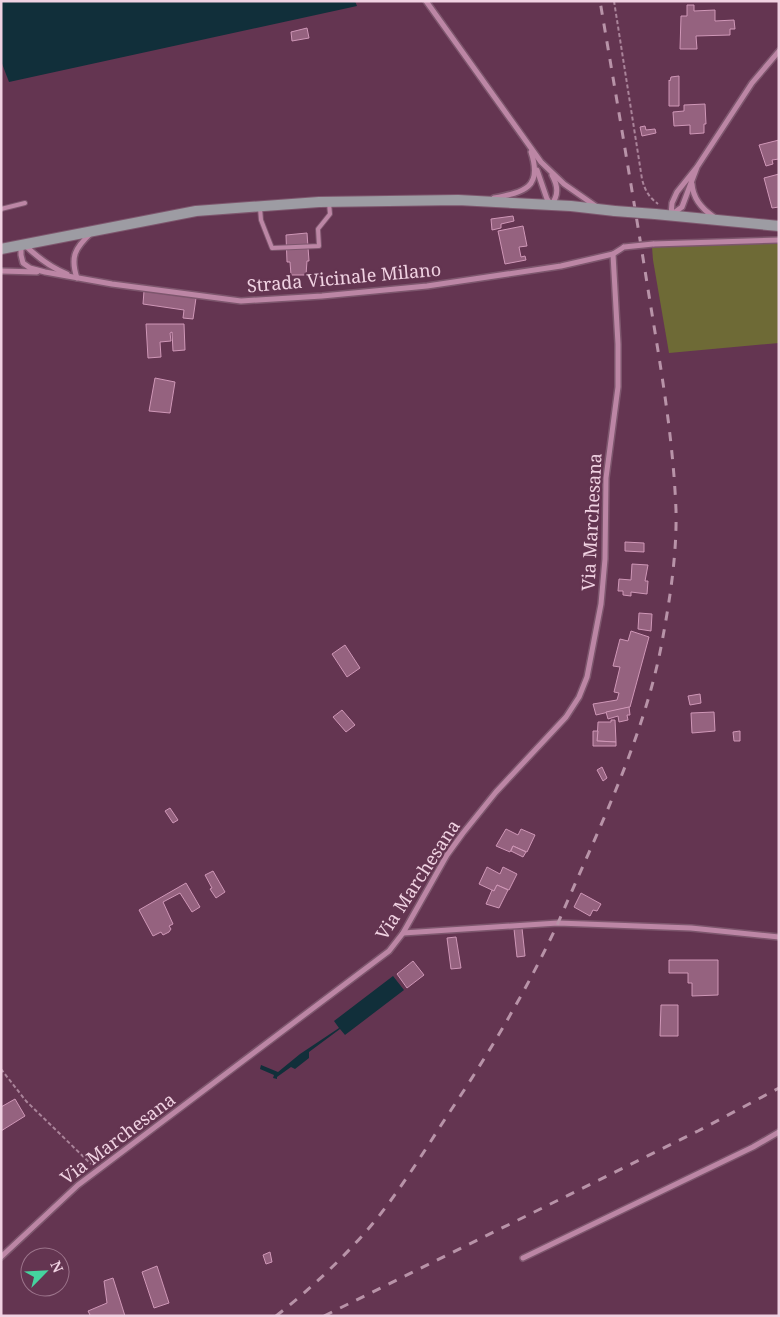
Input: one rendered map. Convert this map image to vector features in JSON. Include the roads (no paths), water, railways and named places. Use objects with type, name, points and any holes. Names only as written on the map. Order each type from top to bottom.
[{"type":"main road","points":[[1,249],[196,211],[329,201],[404,199],[482,201],[600,209],[779,226]]},
{"type":"street","points":[[426,1],[461,48],[530,149],[548,170],[564,184],[600,209]]},
{"type":"street","points":[[671,215],[674,197],[697,167],[752,83],[779,51]]},
{"type":"street","points":[[530,149],[547,199],[551,205],[557,197],[558,190],[548,170]]},
{"type":"street","points":[[482,201],[519,193],[527,188],[532,181],[536,167]]},
{"type":"street","points":[[671,215],[682,207],[697,167]]},
{"type":"street","points":[[693,179],[694,194],[701,208],[718,220]]},
{"type":"street","points":[[77,278],[73,268],[74,253],[92,232]]},
{"type":"street","name":"Strada Vicinale Milano","points":[[77,278],[220,299],[262,301],[426,286],[561,266],[613,254],[624,248],[652,244],[779,240]]},
{"type":"street","points":[[23,245],[59,271],[77,278],[30,268],[23,263],[21,255],[23,245]]},
{"type":"street","name":"Via Marchesana","points":[[1,1257],[78,1185],[389,951],[403,933],[447,855],[463,833],[496,792],[566,717],[579,697],[587,677],[601,604],[605,559],[606,478],[618,387],[618,344],[613,254]]},
{"type":"street","points":[[1,272],[45,272]]},
{"type":"street","points":[[403,933],[558,923],[692,928],[779,937]]},
{"type":"street","points":[[523,1258],[753,1147],[779,1132]]},
{"type":"lane","points":[[260,206],[261,220],[272,248],[319,246],[318,229],[330,214],[329,201]]},
{"type":"lane","points":[[1,209],[25,203]]},
{"type":"water","points":[[1,1],[355,1],[357,6],[9,82],[1,61]]},
{"type":"water","points":[[393,976],[404,990],[345,1035],[340,1029],[309,1052],[309,1058],[295,1069],[291,1067],[277,1077],[277,1079],[273,1078],[274,1075],[260,1069],[261,1065],[278,1072],[300,1054],[339,1028],[334,1021]]},
{"type":"railway","points":[[276,1316],[330,1269],[379,1216],[397,1192],[477,1070],[506,1022],[546,948],[603,820],[644,714],[654,678],[665,626],[674,560],[676,527],[674,481],[661,367],[600,1]]},
{"type":"railway","points":[[324,1316],[698,1131],[779,1088]]}]
